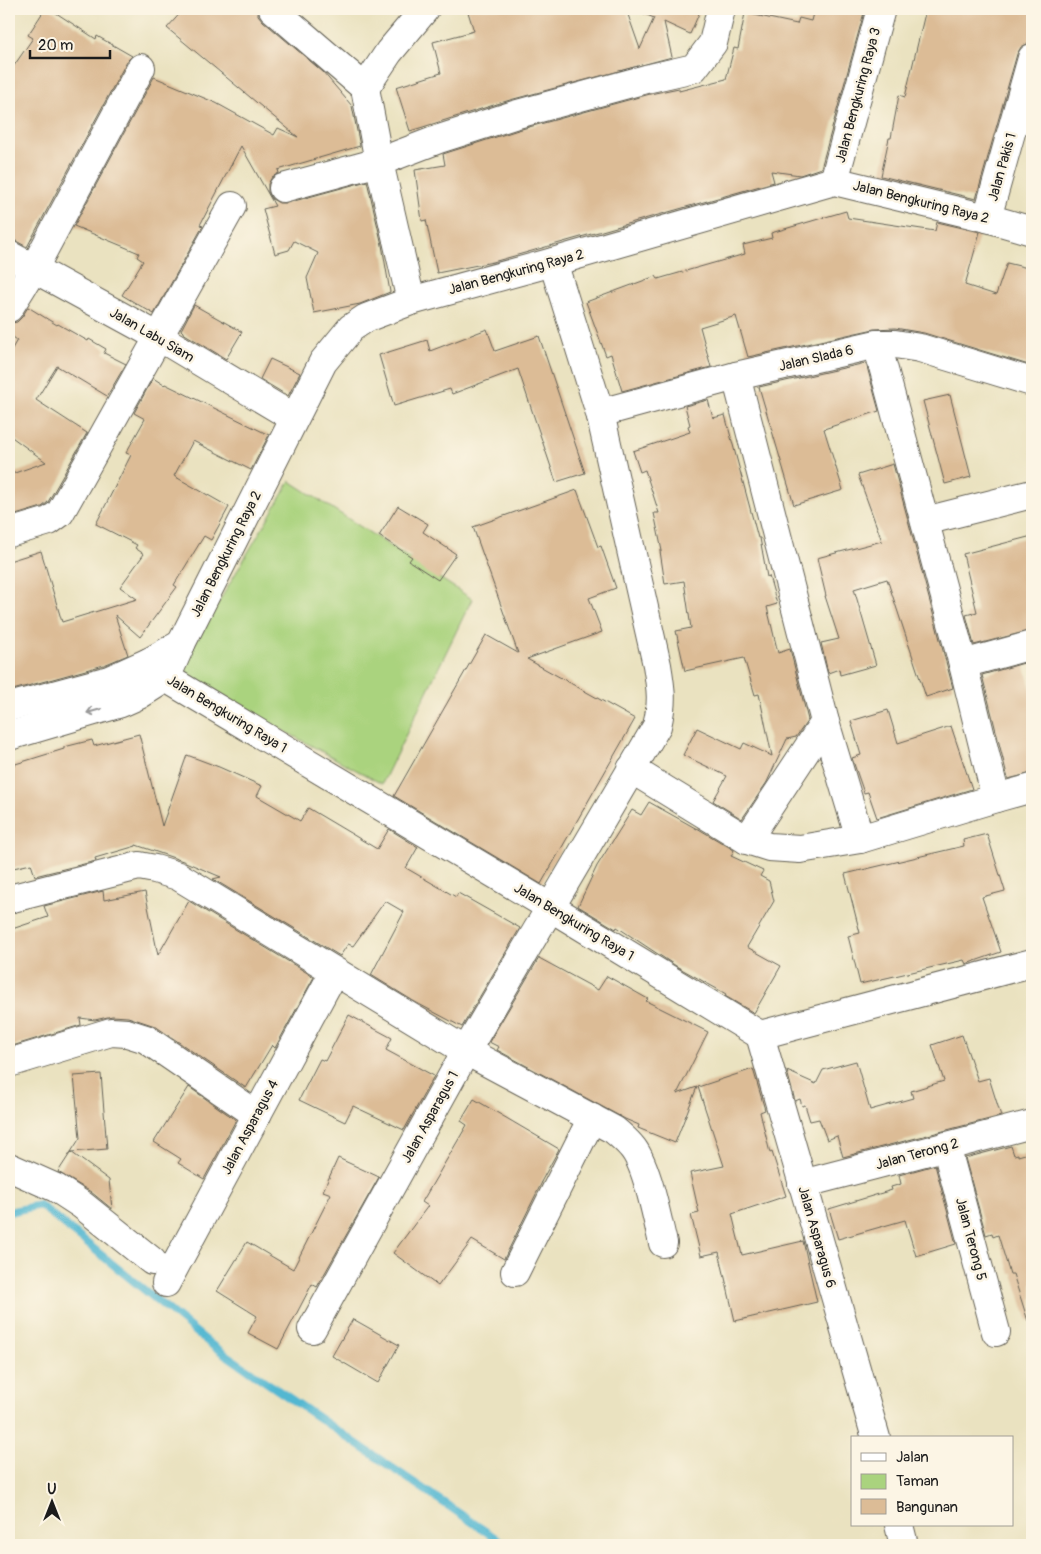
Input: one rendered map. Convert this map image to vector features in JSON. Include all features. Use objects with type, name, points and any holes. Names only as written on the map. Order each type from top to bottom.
[{"type":"street","points":[[273,9],[365,88],[379,162],[411,301]]},
{"type":"street","points":[[365,88],[389,52],[425,9]]},
{"type":"street","points":[[283,188],[379,162],[439,139],[514,115],[694,68],[713,42],[721,9]]},
{"type":"street","name":"Jalan Bengkuring Raya 3","points":[[834,181],[881,9]]},
{"type":"street","name":"Jalan Pakis 1","points":[[987,218],[1028,91],[1032,58]]},
{"type":"street","points":[[9,308],[34,268],[141,68]]},
{"type":"street","name":"Jalan Bengkuring Raya 2","points":[[145,677],[181,644],[323,362],[351,328],[366,318],[411,301],[834,181],[987,218],[1032,231]]},
{"type":"street","points":[[9,533],[49,520],[60,514],[232,206]]},
{"type":"street","name":"Jalan Labu Siam","points":[[9,254],[159,337],[294,418]]},
{"type":"street","name":"Jalan Asparagus 1","points":[[312,1329],[466,1051],[657,726],[662,693],[657,665],[600,413],[553,262]]},
{"type":"street","points":[[877,344],[963,664],[996,798]]},
{"type":"street","name":"Jalan Slada 6","points":[[600,413],[736,376],[877,344],[895,344],[920,348],[1032,382]]},
{"type":"street","points":[[736,376],[825,722],[860,839]]},
{"type":"street","points":[[925,521],[1032,494]]},
{"type":"street","points":[[963,664],[1032,645]]},
{"type":"street","points":[[9,707],[109,680],[145,677]]},
{"type":"street","points":[[9,736],[121,703],[145,677]]},
{"type":"street","name":"Jalan Bengkuring Raya 1","points":[[145,677],[550,907],[760,1035]]},
{"type":"street","points":[[747,840],[825,722]]},
{"type":"street","points":[[631,769],[747,840],[770,847],[800,849],[860,839],[1032,788]]},
{"type":"street","points":[[9,899],[139,866],[155,868],[178,876],[466,1051],[614,1130],[632,1147],[640,1162],[652,1195],[663,1243]]},
{"type":"street","points":[[760,1035],[1032,963]]},
{"type":"street","name":"Jalan Asparagus 4","points":[[9,1167],[56,1188],[75,1200],[159,1272],[257,1115],[334,972]]},
{"type":"street","points":[[9,1063],[111,1032],[127,1033],[146,1040],[257,1115]]},
{"type":"street","name":"Jalan Asparagus 6","points":[[760,1035],[875,1436]]},
{"type":"street","points":[[515,1272],[592,1118]]},
{"type":"street","name":"Jalan Terong 2","points":[[802,1184],[1032,1124]]},
{"type":"street","name":"Jalan Terong 5","points":[[946,1146],[996,1332]]},
{"type":"street","points":[[899,1526],[904,1545]]},
{"type":"green space","points":[[290,481],[472,599],[382,784],[177,673]]},
{"type":"building","points":[[45,9],[50,9],[96,39],[97,36],[132,56],[127,61],[27,247],[9,239],[9,73],[33,38],[28,35]]},
{"type":"building","points":[[184,9],[258,9],[258,15],[263,21],[323,72],[352,106],[360,146],[278,170],[279,173],[272,177],[268,184],[268,192],[272,199],[279,203],[287,203],[367,181],[382,245],[390,292],[360,304],[314,313],[307,278],[318,253],[294,241],[289,250],[275,254],[263,209],[275,206],[241,146],[200,225],[203,226],[154,314],[122,295],[143,261],[137,257],[139,253],[74,226],[154,77],[216,103],[274,135],[278,128],[298,137],[167,28]]},
{"type":"building","points":[[467,9],[626,9],[640,49],[654,18],[633,9],[701,9],[690,34],[664,22],[672,57],[510,100],[410,131],[396,87],[441,73],[433,42],[474,31]]},
{"type":"building","points":[[814,9],[865,9],[821,168],[800,175],[771,171],[774,182],[493,262],[437,273],[426,220],[422,221],[415,170],[445,165],[443,154],[518,130],[650,94],[679,88],[679,91],[726,79],[734,48],[738,49],[745,13],[797,24],[799,18],[811,21]]},
{"type":"building","points":[[926,9],[1022,9],[1032,11],[1032,30],[1029,43],[1021,47],[1017,54],[976,199],[881,176],[889,138],[891,138],[899,95],[905,97]]},
{"type":"building","points":[[846,211],[848,218],[935,231],[937,222],[980,232],[965,285],[996,295],[1007,263],[1032,269],[1032,366],[924,333],[895,328],[874,329],[748,357],[736,316],[700,327],[711,367],[622,391],[611,354],[606,356],[586,302],[656,276],[658,279],[745,254],[743,245],[772,238],[771,233]]},
{"type":"building","points":[[194,305],[242,332],[226,359],[181,330]]},
{"type":"building","points":[[28,307],[57,325],[88,341],[89,339],[106,349],[104,353],[126,364],[107,396],[57,366],[36,400],[87,433],[48,502],[42,507],[9,517],[9,475],[46,462],[9,435],[9,354],[17,340],[9,334],[9,328],[12,323],[17,322],[22,317]]},
{"type":"building","points":[[487,329],[495,351],[539,336],[585,473],[556,482],[518,369],[452,394],[450,389],[394,406],[379,355],[427,340],[430,351]]},
{"type":"building","points":[[270,359],[300,373],[288,396],[260,379]]},
{"type":"building","points":[[866,363],[879,411],[824,429],[843,490],[794,505],[759,387]]},
{"type":"building","points":[[153,378],[269,435],[251,470],[193,441],[174,476],[229,507],[211,540],[204,536],[174,585],[177,587],[140,637],[115,615],[128,655],[104,665],[9,691],[9,561],[41,551],[62,622],[137,599],[120,587],[144,554],[135,548],[137,545],[96,524],[131,455],[126,453],[145,419],[134,413]]},
{"type":"building","points":[[950,395],[971,477],[945,484],[923,401]]},
{"type":"building","points":[[708,400],[713,418],[725,415],[758,538],[760,538],[767,577],[769,576],[777,604],[767,607],[778,653],[790,649],[808,720],[796,737],[787,739],[767,782],[742,819],[713,801],[727,776],[683,755],[697,728],[741,749],[744,743],[772,756],[759,694],[755,695],[744,658],[685,671],[676,631],[691,628],[684,581],[665,584],[660,551],[662,551],[654,513],[659,513],[645,470],[640,472],[633,451],[690,432],[685,406]]},
{"type":"building","points":[[893,464],[953,688],[926,697],[887,579],[854,589],[876,665],[840,675],[839,669],[828,673],[821,643],[839,639],[825,596],[817,558],[882,541],[858,475]]},
{"type":"building","points":[[577,490],[598,547],[601,546],[616,588],[589,598],[602,632],[527,659],[635,719],[541,884],[394,796],[486,635],[518,653],[473,527]]},
{"type":"building","points":[[398,506],[428,524],[423,532],[456,554],[438,580],[409,561],[412,557],[379,536]]},
{"type":"building","points":[[1032,536],[1032,630],[974,645],[966,615],[977,612],[963,554]]},
{"type":"building","points":[[1024,663],[1032,693],[1032,773],[1008,779],[982,675]]},
{"type":"building","points":[[888,710],[898,743],[951,726],[972,789],[877,818],[868,792],[864,793],[852,758],[861,755],[851,721]]},
{"type":"building","points":[[139,734],[162,826],[187,755],[262,786],[257,796],[300,821],[308,808],[377,849],[389,829],[418,847],[406,868],[456,897],[458,893],[520,928],[462,1027],[415,1002],[371,975],[404,912],[385,901],[353,946],[348,944],[340,956],[213,879],[221,877],[183,861],[136,845],[95,858],[96,861],[35,876],[31,864],[9,869],[9,766],[64,749],[64,747],[92,740],[94,746]]},
{"type":"building","points":[[649,802],[734,850],[731,856],[763,871],[760,876],[769,881],[774,901],[747,947],[781,966],[754,1013],[725,996],[726,994],[676,966],[617,927],[616,929],[578,906],[597,866],[632,810],[641,815]]},
{"type":"building","points":[[987,834],[1005,891],[982,897],[1001,952],[966,964],[964,960],[860,984],[848,936],[860,933],[845,874],[964,846],[963,840]]},
{"type":"building","points":[[103,891],[104,900],[145,892],[158,955],[189,901],[314,977],[275,1048],[272,1045],[246,1088],[155,1026],[128,1017],[112,1016],[95,1020],[80,1018],[81,1025],[9,1047],[9,930],[48,917],[44,906]]},
{"type":"building","points":[[539,958],[598,990],[607,976],[648,999],[646,1001],[708,1032],[677,1094],[697,1087],[675,1143],[638,1128],[639,1125],[497,1050],[499,1047],[489,1042]]},
{"type":"building","points":[[349,1015],[392,1038],[386,1050],[434,1076],[404,1130],[353,1106],[345,1122],[299,1100],[320,1059],[325,1061]]},
{"type":"building","points":[[962,1035],[978,1081],[989,1078],[1001,1116],[843,1157],[837,1136],[827,1140],[819,1119],[810,1121],[805,1105],[802,1106],[800,1099],[795,1101],[787,1071],[816,1084],[823,1070],[856,1061],[870,1110],[913,1098],[911,1091],[944,1081],[932,1045]]},
{"type":"building","points":[[753,1069],[765,1110],[760,1112],[770,1153],[772,1152],[786,1196],[732,1214],[742,1255],[803,1241],[817,1302],[735,1321],[719,1252],[701,1256],[691,1215],[699,1213],[690,1173],[724,1166],[698,1087]]},
{"type":"building","points":[[101,1074],[107,1149],[71,1152],[109,1180],[112,1209],[91,1192],[58,1172],[80,1138],[74,1076]]},
{"type":"building","points":[[189,1087],[236,1120],[204,1179],[178,1163],[181,1159],[154,1142]]},
{"type":"building","points":[[474,1099],[559,1149],[504,1259],[472,1240],[438,1286],[393,1253],[428,1206],[422,1202],[467,1125],[461,1121]]},
{"type":"building","points":[[1011,1146],[1014,1155],[1018,1154],[1018,1156],[1032,1152],[1032,1320],[1028,1321],[1013,1274],[1010,1274],[998,1235],[993,1237],[992,1233],[986,1235],[965,1158]]},
{"type":"building","points":[[338,1158],[379,1177],[317,1287],[312,1284],[278,1349],[248,1333],[257,1316],[217,1291],[247,1242],[293,1269],[331,1194],[323,1191]]},
{"type":"building","points":[[935,1165],[956,1244],[916,1256],[905,1220],[838,1239],[829,1209],[892,1190],[891,1187],[901,1184],[899,1175]]},
{"type":"building","points":[[353,1319],[399,1345],[378,1383],[332,1356]]},
{"type":"waterway","points":[[9,1212],[40,1205],[213,1346],[500,1541],[510,1545]]}]
